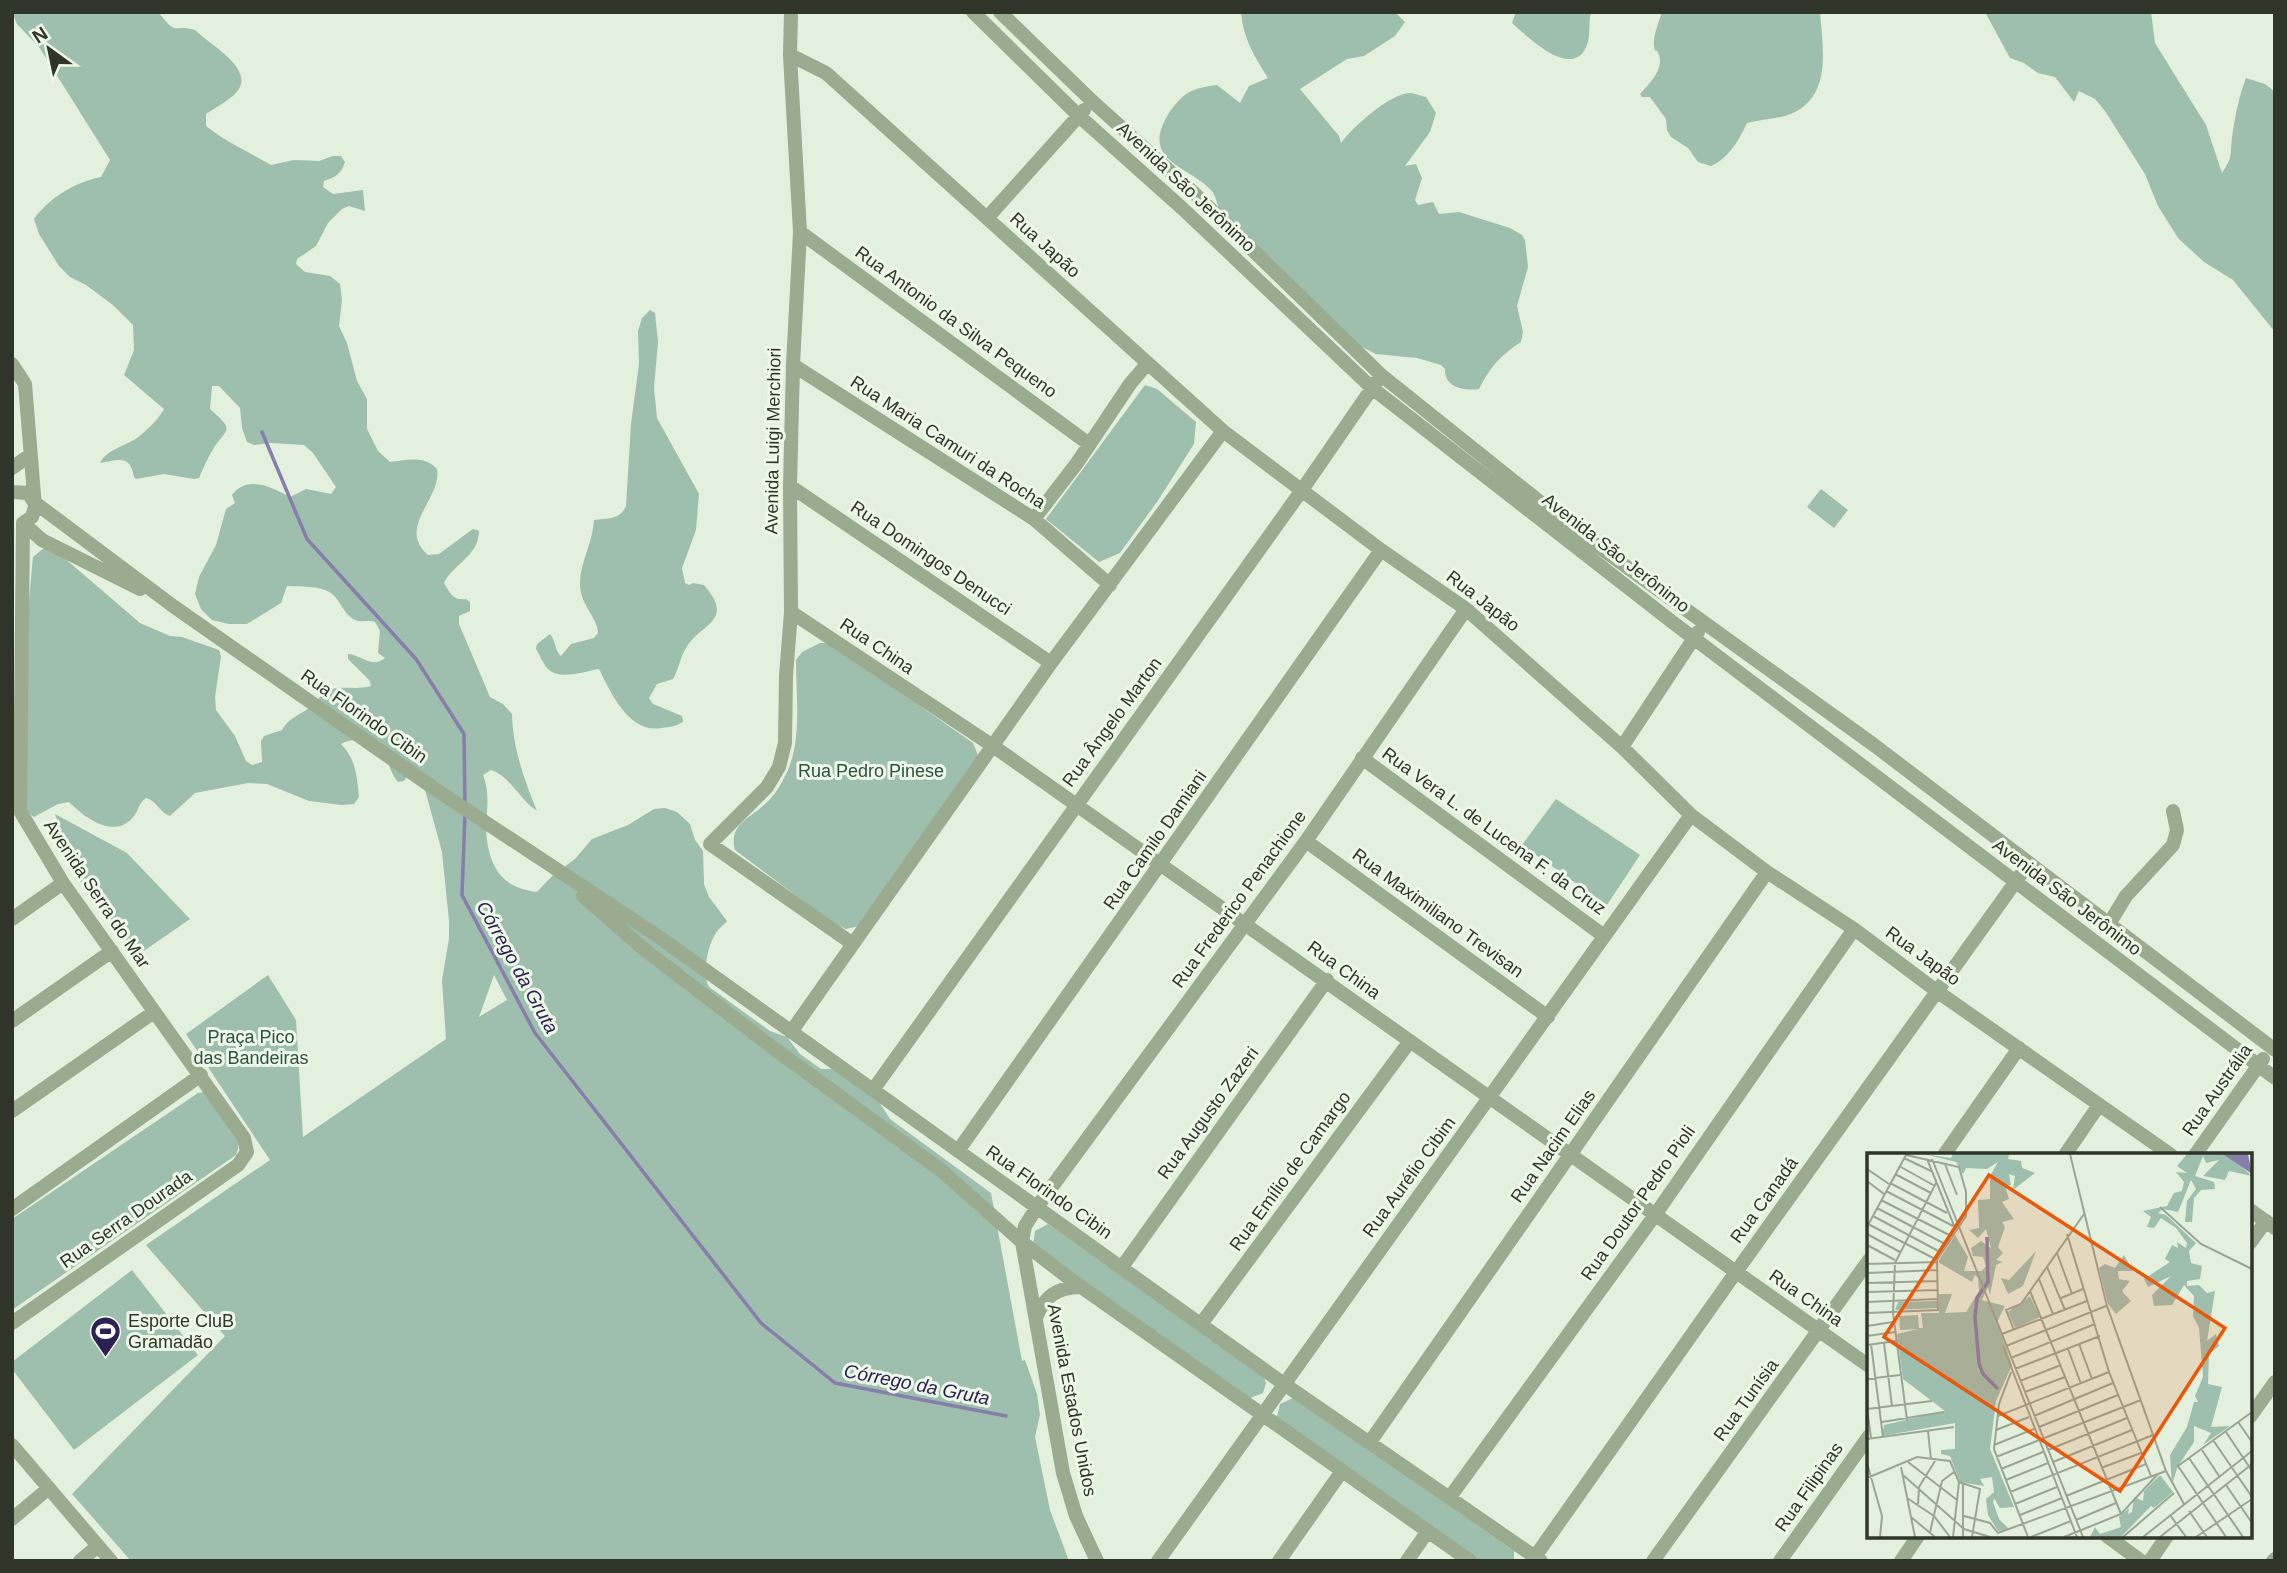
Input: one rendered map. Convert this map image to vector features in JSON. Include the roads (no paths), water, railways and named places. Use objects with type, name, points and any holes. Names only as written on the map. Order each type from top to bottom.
[{"type":"street","name":"Avenida Luigi Merchiori","points":[[791,12],[790,55],[800,232],[793,365],[791,612],[785,743],[779,767],[767,787],[710,844],[853,944]]},
{"type":"street","name":"Avenida São Jerônimo","points":[[973,12],[1079,116],[1376,382],[1693,638],[2275,1078]]},
{"type":"street","name":"Avenida São Jerônimo","points":[[1000,12],[1214,213],[1376,382],[1874,745],[2273,1049]]},
{"type":"street","name":"Rua Japão","points":[[790,55],[827,73],[1223,431],[1381,550],[1466,609],[1622,747],[1691,815],[1767,872],[1854,929],[1938,992],[2168,1153]]},
{"type":"street","points":[[987,218],[1092,101]]},
{"type":"street","points":[[1202,227],[1214,213]]},
{"type":"street","name":"Rua Antonio da Silva Pequeno","points":[[800,232],[1089,444]]},
{"type":"street","points":[[12,364],[25,384],[34,502]]},
{"type":"street","points":[[1034,519],[1147,364]]},
{"type":"street","name":"Rua Maria Camuri da Rocha","points":[[793,365],[1034,519],[1110,585]]},
{"type":"street","name":"Rua Ângelo Marton","points":[[873,1090],[1302,490],[1376,382]]},
{"type":"street","points":[[791,1032],[1051,663],[1223,431]]},
{"type":"street","points":[[12,468],[30,455]]},
{"type":"street","points":[[18,491],[30,455]]},
{"type":"street","name":"Rua Domingos Denucci","points":[[790,485],[1051,663]]},
{"type":"street","name":"Rua Florindo Cibin","points":[[18,491],[28,493],[34,502],[173,606],[435,789],[659,937],[1284,1384],[1536,1559]]},
{"type":"street","name":"Avenida Serra do Mar","points":[[34,502],[34,513],[27,521],[17,523],[23,555],[18,584],[16,742],[19,816],[63,883],[244,1138]]},
{"type":"street","name":"Rua Florindo Cibin","points":[[17,523],[42,540],[173,606]]},
{"type":"street","points":[[23,555],[42,540]]},
{"type":"street","name":"Rua Camilo Damiani","points":[[958,1151],[1381,550]]},
{"type":"street","name":"Rua Frederico Penachione","points":[[1022,1242],[1025,1226],[1037,1207],[1306,841],[1466,609]]},
{"type":"street","name":"Rua China","points":[[791,612],[993,746],[1867,1365]]},
{"type":"street","points":[[1622,747],[1705,623]]},
{"type":"street","name":"Rua Vera L. de Lucena F. da Cruz","points":[[1362,758],[1604,936]]},
{"type":"street","points":[[2109,924],[2126,896],[2173,845],[2177,830],[2173,811]]},
{"type":"street","name":"Rua Aurélio Cibim","points":[[1158,1561],[1691,815]]},
{"type":"street","points":[[12,833],[19,816]]},
{"type":"street","name":"Rua Maximiliano Trevisan","points":[[1306,841],[1548,1017]]},
{"type":"street","name":"Rua Florindo Cibin","points":[[534,854],[645,950],[942,1171],[1022,1242],[1470,1561]]},
{"type":"street","name":"Rua Canadá","points":[[1536,1559],[1736,1272],[2029,863]]},
{"type":"street","name":"Rua Nacim Elias","points":[[1370,1442],[1767,872]]},
{"type":"street","points":[[12,919],[63,883]]},
{"type":"street","name":"Rua Doutor Pedro Pioli","points":[[1450,1497],[1655,1215],[1854,929]]},
{"type":"street","points":[[12,1021],[112,951]]},
{"type":"street","name":"Rua Augusto Zazeri","points":[[1122,1267],[1326,980]]},
{"type":"street","points":[[12,1111],[155,1012]]},
{"type":"street","name":"Rua Emílio de Camargo","points":[[1201,1324],[1409,1041]]},
{"type":"street","points":[[1945,1153],[2019,1048]]},
{"type":"street","name":"Rua Austrália","points":[[2196,1153],[2258,1065],[2273,1049]]},
{"type":"street","points":[[12,1209],[201,1076]]},
{"type":"street","points":[[2066,1153],[2099,1105]]},
{"type":"street","name":"Rua Serra Dourada","points":[[12,1322],[238,1165],[247,1152],[244,1138]]},
{"type":"street","points":[[2252,1211],[2270,1224],[2252,1241]]},
{"type":"street","name":"Avenida Estados Unidos","points":[[1022,1242],[1063,1472],[1076,1516],[1097,1561]]},
{"type":"street","name":"Rua Tunísia","points":[[1653,1561],[1867,1263]]},
{"type":"street","points":[[1036,1320],[1041,1305],[1052,1294],[1066,1287],[1082,1287]]},
{"type":"street","points":[[2252,1414],[2275,1382]]},
{"type":"street","name":"Rua Filipinas","points":[[1780,1561],[1867,1439]]},
{"type":"street","points":[[12,1445],[111,1561]]},
{"type":"street","points":[[1279,1561],[1342,1471]]},
{"type":"street","points":[[12,1519],[48,1488]]},
{"type":"street","points":[[1407,1561],[1428,1531]]},
{"type":"street","points":[[1901,1561],[1917,1538]]},
{"type":"street","points":[[2110,1538],[2141,1561]]},
{"type":"street","points":[[2150,1561],[2166,1538]]},
{"type":"street","points":[[80,1561],[98,1546]]},
{"type":"waterway","name":"Córrego da Gruta","points":[[262,432],[307,539],[416,659],[464,734],[465,805]]},
{"type":"waterway","name":"Córrego da Gruta","points":[[465,813],[462,895],[535,1033],[761,1323],[835,1383],[1006,1416]]},
{"type":"place","name":"Esporte CluB Gramadão","points":[[105,1358]]},
{"type":"park label","name":"Rua Pedro Pinese","points":[[871,771]]},
{"type":"park label","name":"Praça Pico das Bandeiras","points":[[251,1047]]}]
